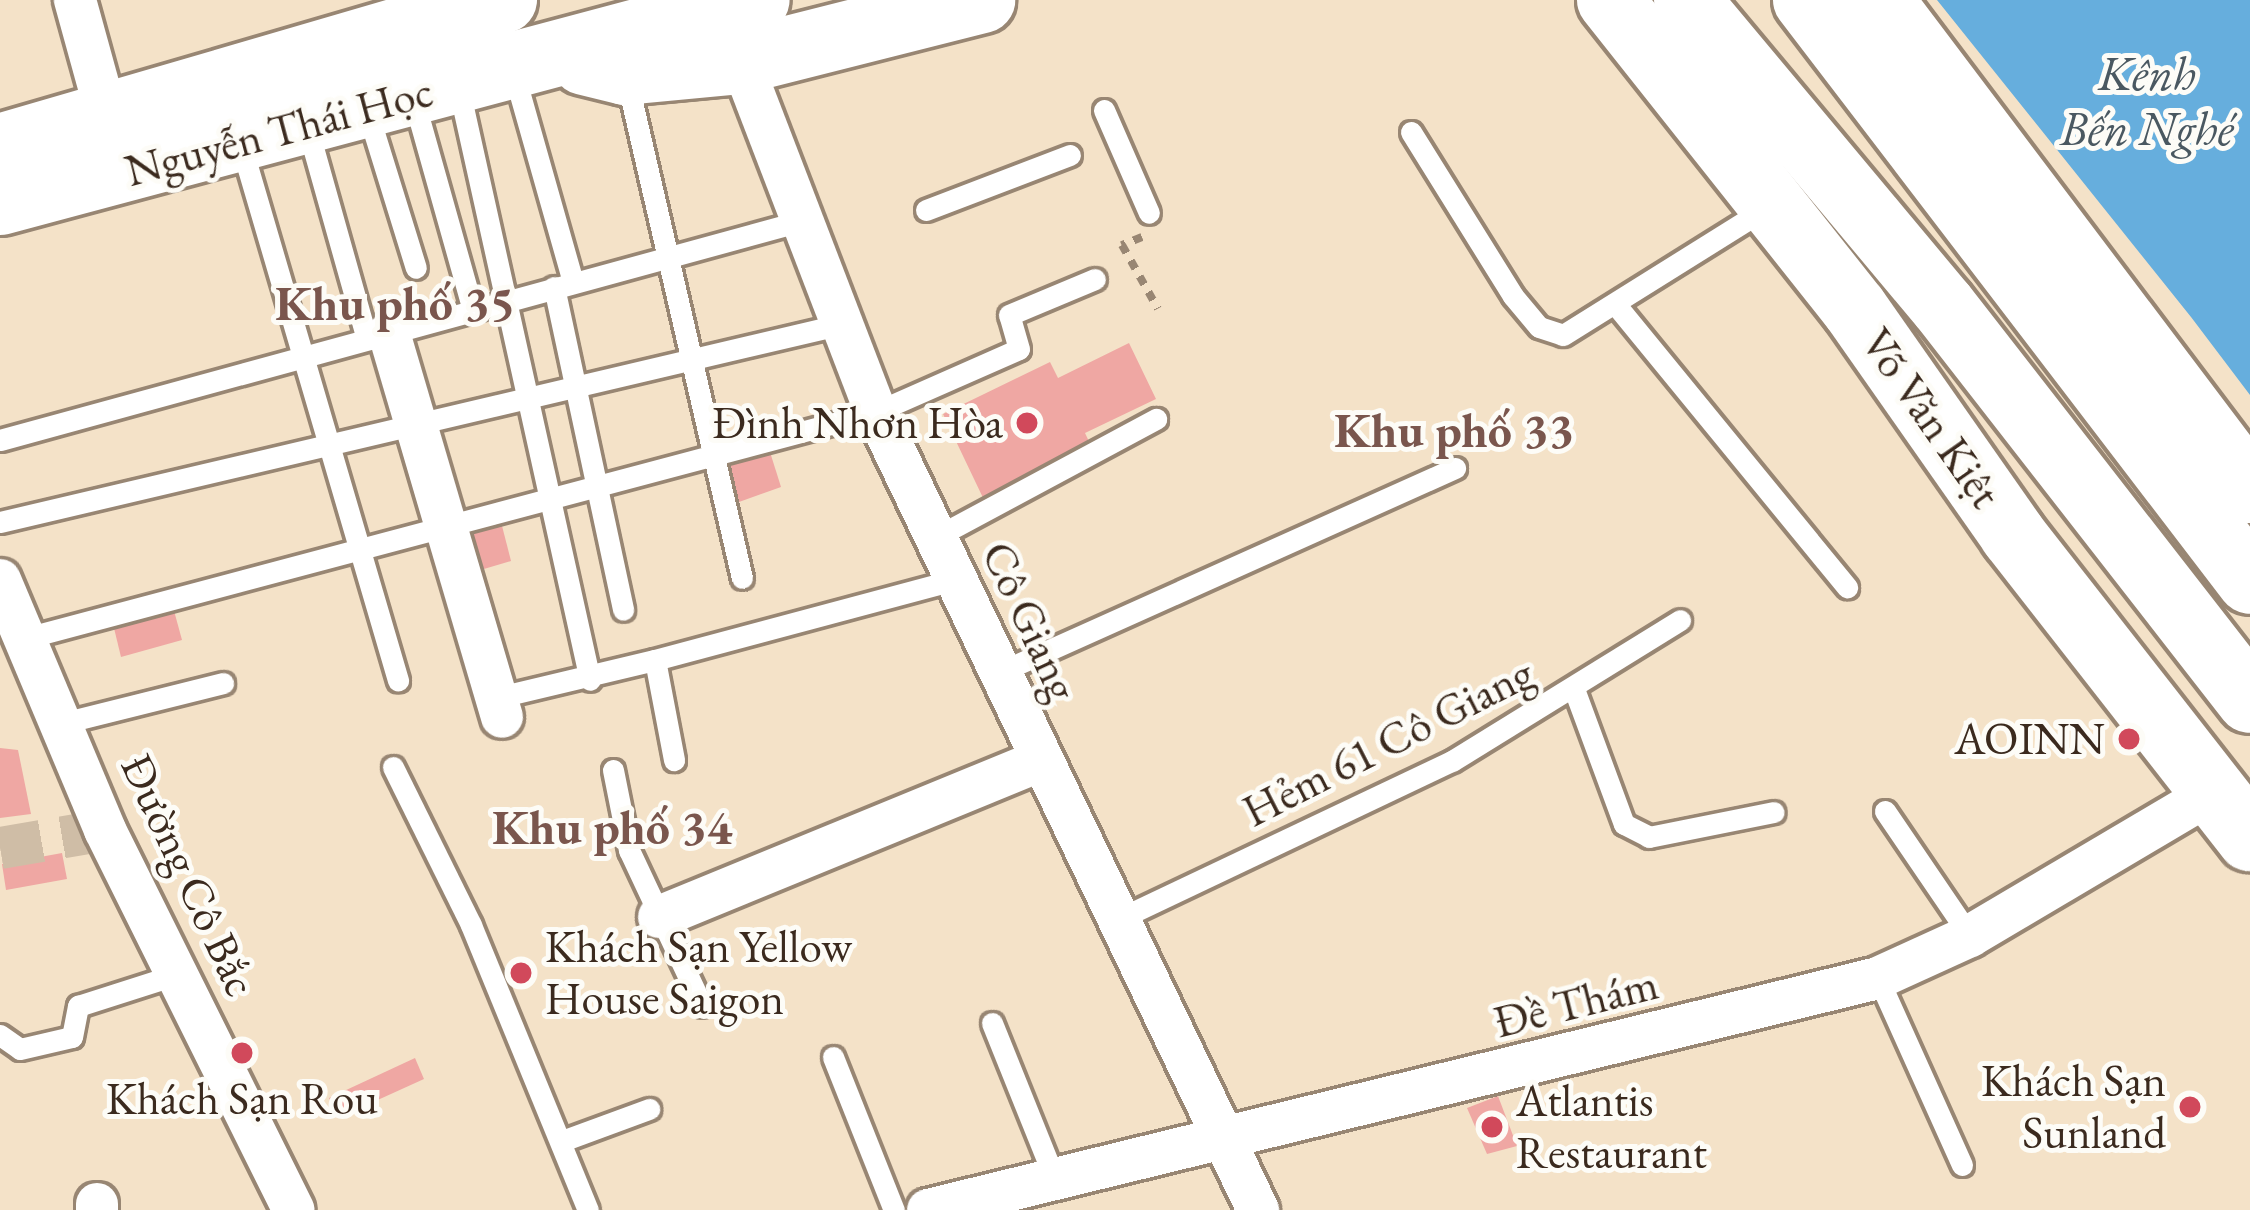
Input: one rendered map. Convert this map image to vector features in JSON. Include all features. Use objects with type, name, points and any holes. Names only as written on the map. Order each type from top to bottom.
[{"type":"main road","name":"Nguyễn Thái Học","points":[[0,147],[108,120],[504,0]]},
{"type":"main road","points":[[749,31],[982,0]]},
{"type":"main road","name":"Võ Văn Kiệt","points":[[1610,0],[1767,207],[1856,309],[2013,535],[2230,816]]},
{"type":"main road","name":"Võ Văn Kiệt","points":[[1687,0],[1942,306],[2250,700]]},
{"type":"main road","points":[[1806,0],[2250,581]]},
{"type":"main road","points":[[1880,0],[2250,490]]},
{"type":"main road","name":"Nguyễn Thái Học","points":[[0,202],[436,90],[749,31]]},
{"type":"street","points":[[75,0],[108,120]]},
{"type":"street","name":"Cô Giang","points":[[749,31],[801,220],[838,325],[952,580],[1040,761],[1124,917],[1258,1210]]},
{"type":"street","points":[[378,336],[415,426],[442,530],[499,708]]},
{"type":"street","name":"Đường Cô Bắc","points":[[0,580],[105,830],[294,1210]]},
{"type":"street","points":[[659,917],[1040,761]]},
{"type":"street","name":"Ðề Thám","points":[[940,1209],[1878,978],[2230,816]]},
{"type":"lane","points":[[626,51],[668,259],[695,357],[742,578]]},
{"type":"lane","points":[[416,268],[436,90]]},
{"type":"lane","points":[[436,90],[563,285],[595,486],[623,610]]},
{"type":"lane","points":[[436,90],[508,301],[590,680]]},
{"type":"lane","points":[[436,90],[473,310]]},
{"type":"lane","points":[[378,336],[436,90]]},
{"type":"lane","points":[[1104,110],[1151,222]]},
{"type":"lane","points":[[1411,132],[1539,326],[1563,334],[1767,207]]},
{"type":"lane","points":[[241,143],[398,680]]},
{"type":"lane","points":[[926,210],[1070,155]]},
{"type":"lane","points":[[0,440],[801,220]]},
{"type":"lane","points":[[26,638],[361,553],[712,453],[876,412],[1019,349],[1010,315],[1096,279]]},
{"type":"lane","points":[[1616,305],[1847,587]]},
{"type":"lane","points":[[0,522],[838,325]]},
{"type":"lane","points":[[936,537],[1156,419]]},
{"type":"lane","points":[[998,674],[1455,468]]},
{"type":"lane","points":[[499,708],[655,660],[952,580]]},
{"type":"lane","name":"Hẻm 61 Cô Giang","points":[[1124,917],[1452,761],[1680,620]]},
{"type":"lane","points":[[655,660],[674,760]]},
{"type":"lane","points":[[62,723],[223,682]]},
{"type":"lane","points":[[1574,689],[1624,824],[1649,837],[1774,812]]},
{"type":"lane","points":[[393,767],[562,1141],[588,1210]]},
{"type":"lane","points":[[613,770],[629,850],[702,1006]]},
{"type":"lane","points":[[1885,812],[1970,936]]},
{"type":"lane","points":[[0,1035],[20,1049],[72,1037],[78,1006],[178,974]]},
{"type":"lane","points":[[1878,978],[1962,1165]]},
{"type":"lane","points":[[992,1022],[1056,1181]]},
{"type":"lane","points":[[832,1058],[894,1210]]},
{"type":"lane","points":[[562,1141],[650,1109]]},
{"type":"path","points":[[1151,222],[1122,245],[1158,309]]},
{"type":"water","name":"Kênh Bến Nghé","points":[[1937,0],[2250,0],[2250,395],[2191,317]]},
{"type":"building","name":"Đình Nhơn Hòa","points":[[1129,343],[1156,399],[1085,433],[1093,450],[985,502],[943,414],[1050,362],[1058,378]]},
{"type":"building","points":[[770,452],[781,487],[739,502],[728,465]]},
{"type":"building","points":[[501,522],[511,561],[467,574],[451,535]]},
{"type":"building","points":[[173,607],[182,640],[121,657],[113,624]]},
{"type":"building","points":[[0,748],[18,750],[31,814],[0,818]]},
{"type":"building","points":[[62,853],[67,879],[6,890],[2,864]]},
{"type":"building","points":[[415,1058],[424,1079],[338,1118],[329,1098]]},
{"type":"building","name":"Atlantis Restaurant","points":[[1498,1096],[1517,1146],[1487,1154],[1467,1108]]},
{"type":"tunnel","points":[[0,848],[105,830]]},
{"type":"place","name":"Đình Nhơn Hòa","points":[[1027,423]]},
{"type":"place","name":"AOINN","points":[[2129,739]]},
{"type":"place","name":"Khách Sạn Yellow House Saigon","points":[[521,973]]},
{"type":"place","name":"Khách Sạn Rou","points":[[242,1053]]},
{"type":"place","name":"Khách Sạn Sunland","points":[[2190,1107]]},
{"type":"place","name":"Atlantis Restaurant","points":[[1492,1127]]},
{"type":"district","name":"Khu phố 35","points":[[395,304]]},
{"type":"district","name":"Khu phố 33","points":[[1454,431]]},
{"type":"district","name":"Khu phố 34","points":[[612,828]]}]
